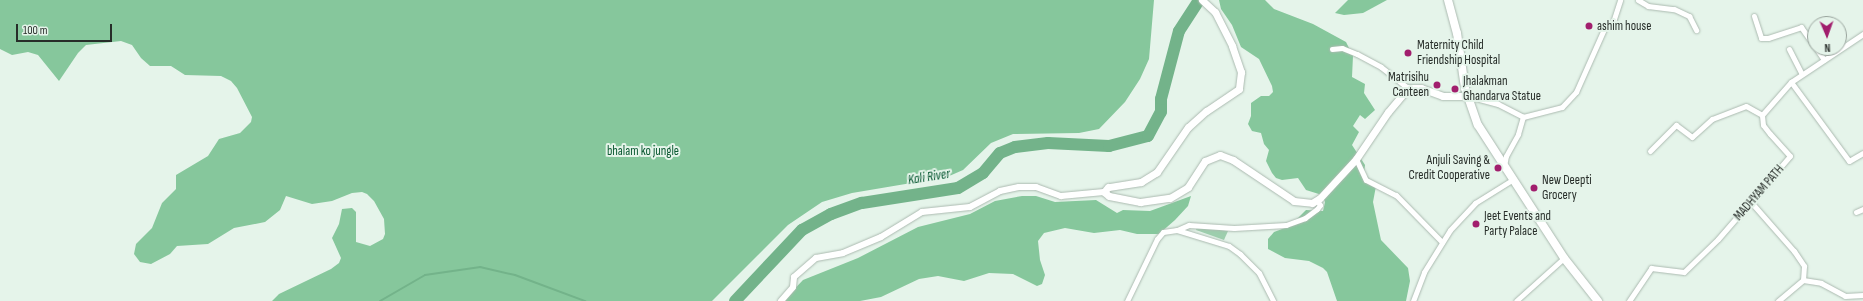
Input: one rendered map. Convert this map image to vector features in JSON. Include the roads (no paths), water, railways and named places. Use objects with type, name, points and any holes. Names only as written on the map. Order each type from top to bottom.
[{"type":"main road","points":[[1202,0],[1210,2],[1226,30],[1238,62],[1241,78],[1239,89],[1206,111],[1188,127],[1167,159],[1153,175],[1141,182],[1108,187],[1104,192],[1109,196],[1133,201],[1170,198],[1192,183],[1205,161],[1220,155],[1233,160],[1294,201],[1305,204],[1317,200],[1356,159],[1388,112],[1408,88],[1421,88],[1443,96],[1468,96]]},
{"type":"main road","points":[[1448,0],[1468,96],[1478,125],[1512,180],[1564,258],[1598,301]]},
{"type":"street","points":[[1468,96],[1498,104],[1523,117],[1562,107],[1576,92],[1605,27],[1614,22],[1620,0]]},
{"type":"street","points":[[1638,0],[1648,6],[1674,9],[1689,16],[1696,30]]},
{"type":"street","points":[[1754,16],[1761,38],[1768,38],[1801,27],[1807,36]]},
{"type":"street","points":[[1650,151],[1676,125],[1692,137],[1712,119],[1746,106],[1762,116],[1791,82],[1863,34]]},
{"type":"street","points":[[1332,49],[1342,48],[1357,54],[1381,67],[1408,88]]},
{"type":"street","points":[[1789,49],[1802,74]]},
{"type":"street","points":[[1821,56],[1824,60]]},
{"type":"street","points":[[1791,82],[1850,161],[1863,153]]},
{"type":"street","name":"MADHYAM PATH","points":[[1629,301],[1651,268],[1684,272],[1692,268],[1790,156],[1763,125],[1762,116]]},
{"type":"street","points":[[1504,167],[1506,156],[1518,134],[1523,117]]},
{"type":"street","points":[[1356,159],[1366,180],[1388,188],[1442,242]]},
{"type":"street","points":[[1413,301],[1419,283],[1442,242],[1475,203],[1512,180]]},
{"type":"street","points":[[781,301],[793,287],[794,278],[816,258],[843,253],[881,237],[908,218],[922,212],[970,207],[1000,191],[1019,187],[1036,187],[1061,196],[1104,192]]},
{"type":"street","points":[[1127,301],[1157,239],[1163,232],[1177,230],[1189,225],[1234,228],[1286,225],[1305,218],[1317,209],[1320,205],[1317,200]]},
{"type":"street","points":[[1750,201],[1794,251],[1804,266],[1803,280],[1778,301]]},
{"type":"street","points":[[1856,212],[1863,209]]},
{"type":"street","points":[[1177,230],[1229,246],[1240,254],[1259,273],[1273,301]]},
{"type":"street","points":[[1516,301],[1564,258]]},
{"type":"street","points":[[1803,280],[1821,283],[1845,296],[1863,295]]},
{"type":"waterway","name":"Kali River","points":[[735,301],[802,230],[831,214],[862,203],[958,188],[983,173],[1000,153],[1015,147],[1048,143],[1109,146],[1148,136],[1161,112],[1161,99],[1179,31],[1199,0]]},
{"type":"waterway","points":[[380,301],[425,275],[480,267],[515,275],[585,301]]},
{"type":"place","name":"ashim house","points":[[1589,26]]},
{"type":"place","name":"Maternity Child Friendship Hospital","points":[[1408,53]]},
{"type":"place","name":"Matrisihu Canteen","points":[[1437,85]]},
{"type":"place","name":"Jhalakman Ghandarva Statue","points":[[1455,89]]},
{"type":"place","name":"Anjuli Saving & Credit Cooperative","points":[[1498,168]]},
{"type":"place","name":"New Deepti Grocery","points":[[1534,188]]},
{"type":"place","name":"Jeet Events and Party Palace","points":[[1476,224]]},
{"type":"park label","name":"bhalam ko jungle","points":[[643,151]]}]
